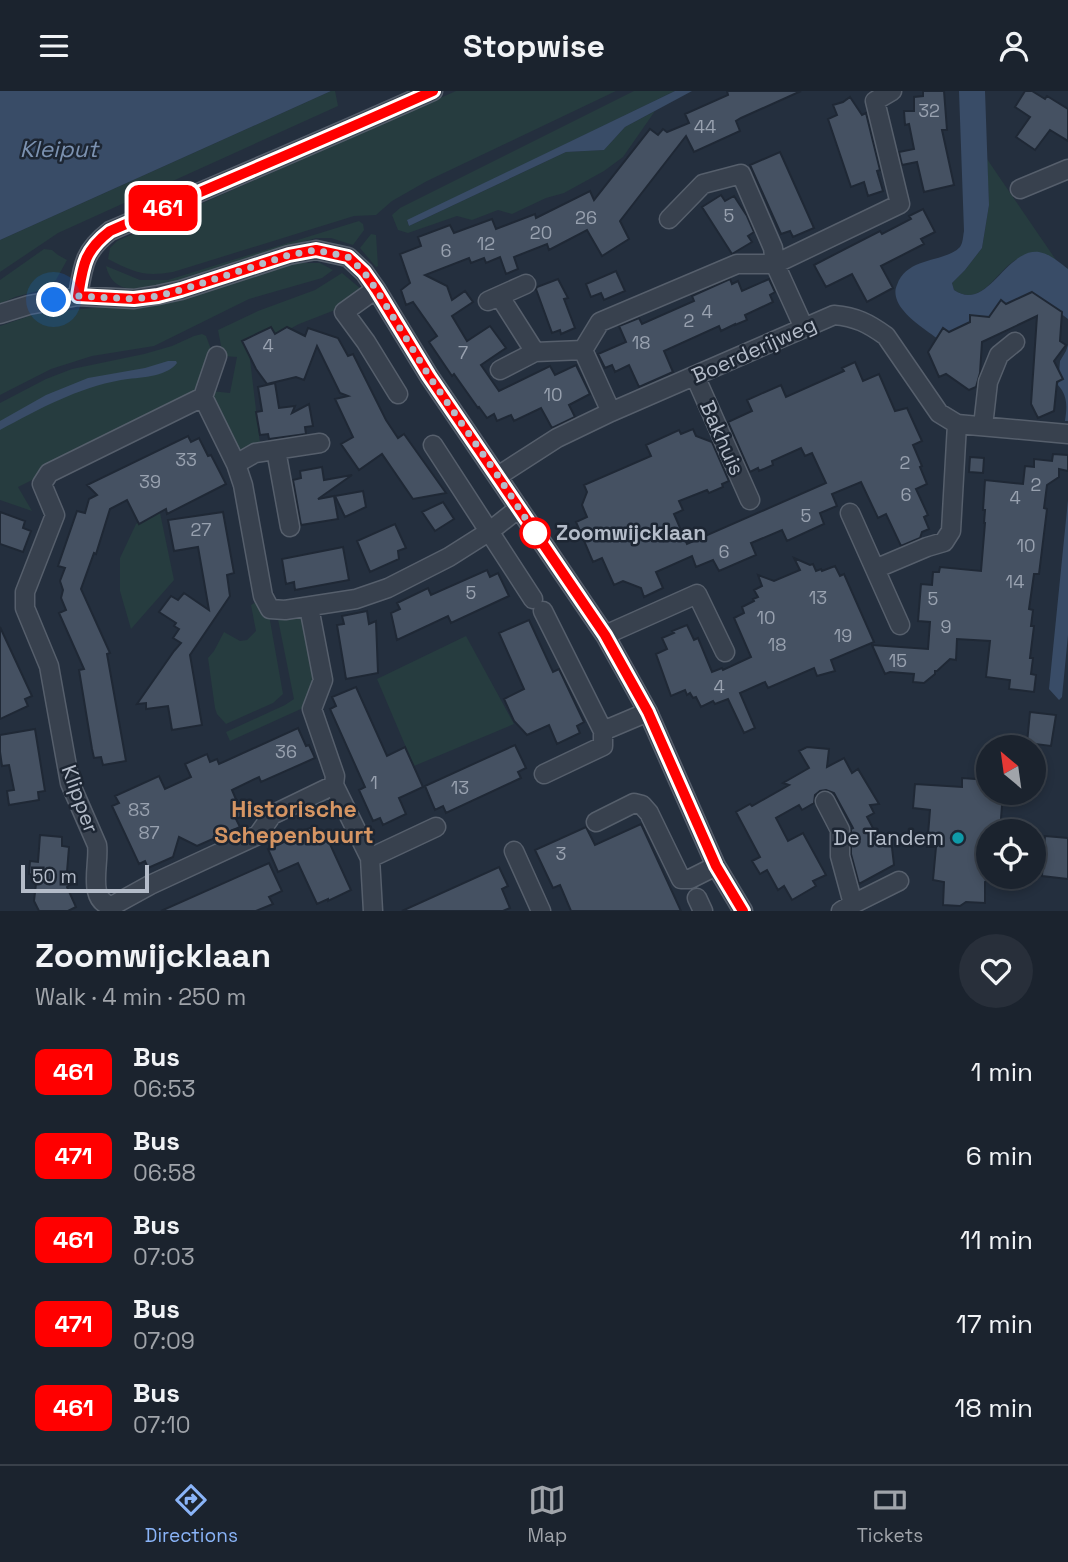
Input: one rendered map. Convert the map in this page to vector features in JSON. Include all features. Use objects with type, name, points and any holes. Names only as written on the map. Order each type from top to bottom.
[{"type":"street","points":[[78,296],[86,259],[97,241],[110,231],[433,91]]},
{"type":"street","points":[[583,350],[600,322],[737,264],[775,264],[900,204],[875,101],[892,91]]},
{"type":"street","points":[[1020,189],[1068,169]]},
{"type":"street","points":[[669,219],[702,184],[741,174],[773,248],[775,264],[804,328]]},
{"type":"street","points":[[0,314],[29,305],[78,296],[134,299],[158,296],[289,255],[316,250],[348,257],[364,272],[376,289],[429,376],[605,635],[648,712],[716,866],[743,911]]},
{"type":"street","points":[[526,284],[494,299],[535,352]]},
{"type":"street","points":[[376,289],[344,311],[398,394]]},
{"type":"street","name":"Boerderijweg","points":[[498,476],[558,438],[611,412],[834,315],[852,317],[886,336],[939,413],[957,424]]},
{"type":"street","points":[[983,426],[988,382],[999,355],[1015,342]]},
{"type":"street","points":[[500,370],[535,352],[583,350]]},
{"type":"street","points":[[583,350],[611,412]]},
{"type":"street","points":[[217,356],[203,397],[236,464],[243,485],[263,596],[270,609],[285,610],[356,599],[388,588],[449,557],[490,531],[519,508]]},
{"type":"street","name":"Bakhuis","points":[[695,376],[750,500]]},
{"type":"street","name":"Klipper","points":[[203,397],[49,473],[42,484],[55,515],[25,592],[25,608],[49,666],[70,783],[97,845],[96,885],[100,899],[106,905],[112,906],[150,885],[258,835],[272,815],[334,785]]},
{"type":"street","points":[[875,569],[944,541],[951,531],[957,424],[1068,434]]},
{"type":"street","points":[[236,464],[255,453],[320,443]]},
{"type":"street","points":[[433,445],[538,605],[603,731],[603,746],[544,774]]},
{"type":"street","points":[[276,450],[290,527]]},
{"type":"street","points":[[850,513],[900,625]]},
{"type":"street","points":[[605,635],[696,594],[725,652]]},
{"type":"street","points":[[309,607],[323,680],[312,709],[335,776],[334,785],[370,858],[373,911]]},
{"type":"street","points":[[603,731],[648,712]]},
{"type":"street","points":[[825,801],[840,830],[840,856],[847,907],[899,881]]},
{"type":"street","points":[[596,823],[634,803],[642,805],[649,813],[681,879],[690,879],[716,866]]},
{"type":"street","points":[[370,858],[436,827]]},
{"type":"street","points":[[514,851],[541,911]]},
{"type":"green space","points":[[335,91],[338,106],[58,233],[0,272],[0,240]]},
{"type":"green space","points":[[456,91],[616,91],[427,181],[392,201],[376,215],[354,216],[173,272],[139,272],[108,259],[110,248],[117,241]]},
{"type":"green space","points":[[634,91],[675,91],[407,221],[409,226],[566,152],[604,150],[625,127],[655,111],[623,157],[604,171],[564,193],[546,198],[512,214],[498,210],[472,220],[457,216],[408,233],[398,230],[392,215],[400,208]]},
{"type":"green space","points":[[987,159],[1056,260],[1042,253],[1020,258],[1007,266],[980,292],[964,294],[954,290],[952,283],[982,248],[989,205]]},
{"type":"green space","points":[[359,221],[364,230],[353,245],[331,238],[316,238],[153,288],[122,287],[112,279],[106,266],[140,280],[168,280]]},
{"type":"green space","points":[[371,234],[376,235],[376,267],[360,248]]},
{"type":"green space","points":[[44,249],[52,250],[67,260],[56,280],[41,290],[0,304],[0,280]]},
{"type":"green space","points":[[299,263],[320,263],[333,270],[322,278],[249,299],[154,346],[92,356],[51,369],[0,395],[0,326],[38,313],[161,302]]},
{"type":"green space","points":[[342,273],[361,289],[335,310],[299,324],[249,351],[261,452],[238,456],[210,398],[211,391],[230,393],[237,357],[223,356],[218,330],[258,311],[315,290]]},
{"type":"green space","points":[[202,334],[206,336],[212,352],[201,387],[104,437],[18,487],[32,511],[0,500],[0,403],[72,369],[144,354]]},
{"type":"green space","points":[[159,508],[174,580],[131,629],[120,591],[120,558],[136,524]]},
{"type":"green space","points":[[259,600],[269,615],[283,694],[273,703],[226,724],[215,708],[208,658],[224,632],[240,641],[247,640],[256,631],[251,605]]},
{"type":"green space","points":[[278,619],[305,619],[316,670],[310,699],[303,708],[230,741],[226,732],[294,699]]},
{"type":"green space","points":[[466,636],[514,724],[414,766],[377,679]]},
{"type":"water","name":"Kleiput","points":[[0,91],[331,91],[0,240]]},
{"type":"water","points":[[675,91],[692,91],[625,127],[604,150],[566,152],[409,226],[407,220]]},
{"type":"water","points":[[959,91],[985,91],[989,205],[982,248],[952,283],[954,290],[966,295],[977,293],[1016,259],[1027,253],[1043,253],[1068,269],[1068,319],[1039,297],[1006,306],[1006,313],[945,344],[907,314],[897,301],[895,291],[902,276],[909,269],[945,256],[962,244],[964,231]]},
{"type":"water","points":[[1068,345],[1068,421],[1065,421],[1066,402],[1058,385],[1060,361]]},
{"type":"water","points":[[168,361],[177,363],[166,372],[121,380],[74,394],[0,430],[0,421],[46,395],[88,378]]},
{"type":"water","points":[[1068,500],[1068,635],[1062,697],[1059,700],[1049,689]]},
{"type":"building","points":[[727,91],[801,91],[741,118],[736,121],[740,131],[694,152],[686,136],[620,221],[629,239],[602,256],[587,230],[549,250],[547,244],[514,257],[518,269],[506,274],[500,257],[486,263],[484,258],[471,263],[469,258],[425,275],[447,286],[452,300],[465,291],[473,302],[452,316],[467,341],[490,326],[506,348],[481,365],[499,391],[550,366],[555,375],[576,365],[590,394],[569,405],[575,417],[552,428],[541,408],[514,421],[511,415],[497,421],[494,414],[487,418],[454,374],[452,376],[429,342],[437,336],[413,302],[406,305],[401,290],[410,283],[400,254],[421,246],[418,237],[450,225],[454,233],[492,219],[496,229],[535,214],[536,218],[590,191],[594,200],[650,129],[658,135],[663,129],[667,132],[689,123],[685,114],[728,95]]},
{"type":"building","points":[[923,91],[944,91],[947,130],[942,130],[954,185],[924,192],[917,162],[902,165],[899,152],[914,149],[909,124],[905,125],[904,111],[914,111],[914,97],[923,96]]},
{"type":"building","points":[[1025,91],[1032,91],[1045,99],[1047,96],[1068,109],[1068,141],[1050,130],[1035,150],[1016,137],[1030,117],[1015,107]]},
{"type":"building","points":[[850,97],[862,115],[866,113],[880,170],[877,171],[883,191],[868,196],[864,182],[851,187],[828,119],[837,115],[833,105]]},
{"type":"building","points":[[780,152],[814,228],[793,237],[790,231],[781,234],[750,165]]},
{"type":"building","points":[[721,195],[725,201],[734,196],[754,232],[748,236],[752,242],[732,254],[702,207]]},
{"type":"building","points":[[923,209],[935,232],[921,239],[924,244],[881,266],[893,288],[867,302],[852,274],[826,287],[814,265],[880,231],[882,234],[911,219],[909,216]]},
{"type":"building","points":[[616,271],[625,291],[604,300],[601,293],[591,297],[586,284]]},
{"type":"building","points":[[558,279],[568,298],[564,299],[575,328],[561,334],[560,330],[552,333],[536,289]]},
{"type":"building","points":[[730,279],[732,284],[738,281],[742,291],[769,279],[775,292],[770,295],[773,302],[745,315],[747,320],[721,331],[719,326],[664,351],[673,372],[639,387],[629,365],[615,372],[612,365],[605,368],[598,354],[626,342],[619,326],[639,318],[642,324],[694,301],[692,296]]},
{"type":"building","points":[[1032,292],[1062,312],[1060,341],[1066,345],[1054,361],[1063,379],[1057,382],[1054,411],[1038,418],[1031,404],[1037,316],[982,342],[980,373],[976,387],[969,390],[946,374],[939,377],[928,352],[943,328],[949,332],[970,322],[970,315],[989,317],[1001,300],[1006,304]]},
{"type":"building","points":[[271,327],[275,334],[287,327],[305,336],[308,328],[338,338],[348,356],[353,354],[398,438],[404,434],[446,493],[413,499],[382,454],[359,470],[341,444],[353,437],[335,399],[348,396],[340,393],[317,346],[304,380],[296,377],[267,384],[242,341]]},
{"type":"building","points":[[855,362],[863,381],[879,374],[895,411],[907,408],[922,441],[913,445],[927,484],[916,489],[928,515],[924,517],[929,529],[922,532],[920,538],[901,546],[886,514],[878,518],[861,482],[832,494],[837,506],[820,513],[824,524],[787,541],[782,530],[751,543],[756,555],[719,571],[713,560],[696,567],[692,556],[656,572],[663,588],[644,597],[641,588],[623,581],[614,585],[602,558],[593,562],[576,522],[587,517],[582,505],[587,492],[584,485],[651,456],[646,445],[679,430],[681,434],[693,429],[696,436],[712,442],[729,481],[709,493],[707,490],[679,501],[683,510],[674,514],[687,544],[826,483],[812,453],[805,456],[801,448],[772,461],[773,465],[750,472],[728,422],[752,411],[747,400],[781,385],[786,397],[844,371],[842,368]]},
{"type":"building","points":[[275,383],[279,408],[295,406],[292,413],[309,404],[313,426],[305,427],[306,434],[269,439],[268,434],[260,435],[256,412],[262,411],[258,387]]},
{"type":"building","points":[[188,436],[191,442],[199,438],[226,484],[167,514],[166,509],[139,524],[127,500],[110,509],[96,554],[94,553],[81,589],[110,653],[107,654],[126,761],[103,765],[101,757],[94,758],[92,749],[79,670],[84,669],[59,613],[66,610],[61,598],[63,590],[60,581],[65,568],[58,566],[77,511],[85,513],[89,499],[97,495],[87,485]]},
{"type":"building","points":[[1053,454],[1068,455],[1068,471],[1059,469],[1059,477],[1047,485],[1044,508],[1047,509],[1039,574],[1034,574],[1029,609],[1033,610],[1031,626],[1034,626],[1030,658],[1033,658],[1031,674],[1036,675],[1034,692],[1009,689],[1010,680],[986,677],[990,641],[957,639],[956,660],[950,659],[924,683],[913,682],[914,674],[885,674],[872,645],[928,649],[930,622],[918,621],[921,584],[932,585],[933,572],[939,572],[940,567],[981,571],[985,480],[1023,484],[1025,466],[1034,467],[1034,459],[1052,461]]},
{"type":"building","points":[[970,457],[984,458],[983,473],[969,472]]},
{"type":"building","points":[[322,467],[324,480],[352,475],[318,499],[334,496],[338,519],[301,525],[293,480],[301,478],[300,471]]},
{"type":"building","points":[[363,491],[366,507],[345,517],[335,496]]},
{"type":"building","points":[[443,502],[454,519],[435,531],[422,512]]},
{"type":"building","points":[[0,512],[25,521],[23,528],[31,531],[23,552],[0,544]]},
{"type":"building","points":[[223,512],[234,573],[227,575],[230,596],[190,655],[202,725],[172,730],[168,706],[146,709],[146,703],[137,704],[181,643],[173,638],[179,629],[174,626],[176,623],[159,612],[171,596],[178,600],[184,593],[209,610],[198,547],[174,551],[168,520]]},
{"type":"building","points":[[395,524],[406,548],[398,551],[399,559],[370,572],[357,541]]},
{"type":"building","points":[[343,547],[349,580],[295,590],[294,582],[286,584],[282,559]]},
{"type":"building","points":[[794,558],[813,564],[816,571],[835,566],[840,576],[844,574],[874,642],[831,660],[835,671],[817,676],[814,668],[768,688],[765,682],[740,693],[755,728],[744,733],[728,699],[715,704],[713,701],[701,707],[696,697],[693,698],[690,693],[687,695],[685,690],[671,696],[656,654],[667,649],[662,638],[687,625],[694,640],[698,638],[712,672],[751,657],[734,618],[744,613],[742,607],[758,597],[754,590],[762,586],[758,575],[774,581],[800,570]]},
{"type":"building","points":[[487,570],[490,577],[498,573],[509,596],[451,623],[448,616],[397,640],[391,613],[400,609],[397,603],[428,588],[431,595]]},
{"type":"building","points":[[367,611],[369,624],[376,621],[378,673],[346,679],[337,625],[344,624],[342,616]]},
{"type":"building","points":[[529,620],[553,672],[559,669],[584,722],[577,726],[580,733],[557,744],[549,725],[527,735],[514,721],[504,699],[524,689],[499,633]]},
{"type":"building","points":[[0,627],[32,696],[25,699],[28,706],[0,719]]},
{"type":"building","points":[[356,687],[387,756],[405,747],[423,787],[399,798],[406,814],[383,825],[380,818],[373,821],[359,790],[365,787],[330,709],[336,706],[332,697]]},
{"type":"building","points":[[1030,712],[1056,715],[1051,746],[1046,745],[1046,735],[1028,735]]},
{"type":"building","points":[[298,728],[315,758],[261,782],[259,777],[232,790],[243,816],[236,819],[240,827],[197,846],[179,837],[173,857],[148,868],[145,861],[139,864],[112,806],[119,803],[115,796],[159,776],[165,789],[191,777],[185,764],[207,754],[210,762],[217,759],[219,764]]},
{"type":"building","points":[[35,729],[45,791],[38,792],[39,800],[9,805],[7,791],[14,790],[9,765],[2,766],[0,735]]},
{"type":"building","points":[[515,745],[526,768],[518,772],[521,778],[446,813],[443,806],[435,810],[425,786]]},
{"type":"building","points":[[807,747],[829,749],[827,767],[844,758],[852,773],[858,769],[879,804],[870,805],[874,813],[867,817],[882,845],[891,839],[894,865],[859,884],[851,854],[853,828],[834,793],[820,791],[815,795],[814,803],[802,810],[799,805],[776,818],[788,841],[803,833],[826,875],[813,881],[816,886],[792,900],[784,886],[778,890],[767,870],[760,874],[752,861],[760,857],[736,812],[789,785],[783,783],[809,768],[799,751]]},
{"type":"building","name":"De Tandem","points":[[962,778],[976,779],[976,805],[1002,805],[1001,819],[976,819],[976,889],[985,889],[985,903],[943,905],[944,882],[933,880],[936,847],[927,847],[930,810],[913,808],[915,784],[962,787]]},
{"type":"building","points":[[641,824],[681,911],[571,911],[560,885],[553,888],[535,850],[586,827],[595,845]]},
{"type":"building","points":[[314,826],[317,834],[324,831],[351,890],[317,904],[298,863],[278,872],[268,849]]},
{"type":"building","points":[[40,835],[62,837],[62,846],[69,847],[67,872],[72,872],[71,884],[67,887],[76,907],[68,911],[39,911],[34,901],[37,875],[29,874],[30,861],[38,862]]},
{"type":"building","points":[[1046,836],[1068,838],[1068,879],[1046,876]]},
{"type":"building","points":[[269,863],[282,891],[269,897],[273,904],[256,911],[161,911]]},
{"type":"building","points":[[499,867],[508,886],[502,889],[510,908],[503,911],[402,911]]},
{"type":"bus line","name":"461","points":[[433,91],[110,231],[97,241],[86,259],[78,296],[134,299],[158,296],[289,255],[316,250],[348,257],[364,272],[376,289],[429,376],[618,656],[648,712],[716,866],[743,911]]},
{"type":"place","name":"Zoomwijcklaan","points":[[535,533]]},
{"type":"place","name":"De Tandem","points":[[958,838]]},
{"type":"district","name":"Historische Schepenbuurt","points":[[294,822]]},
{"type":"route","points":[[54,300],[78,296],[134,299],[158,296],[289,255],[316,250],[348,257],[364,272],[376,289],[429,376],[535,533]]}]
